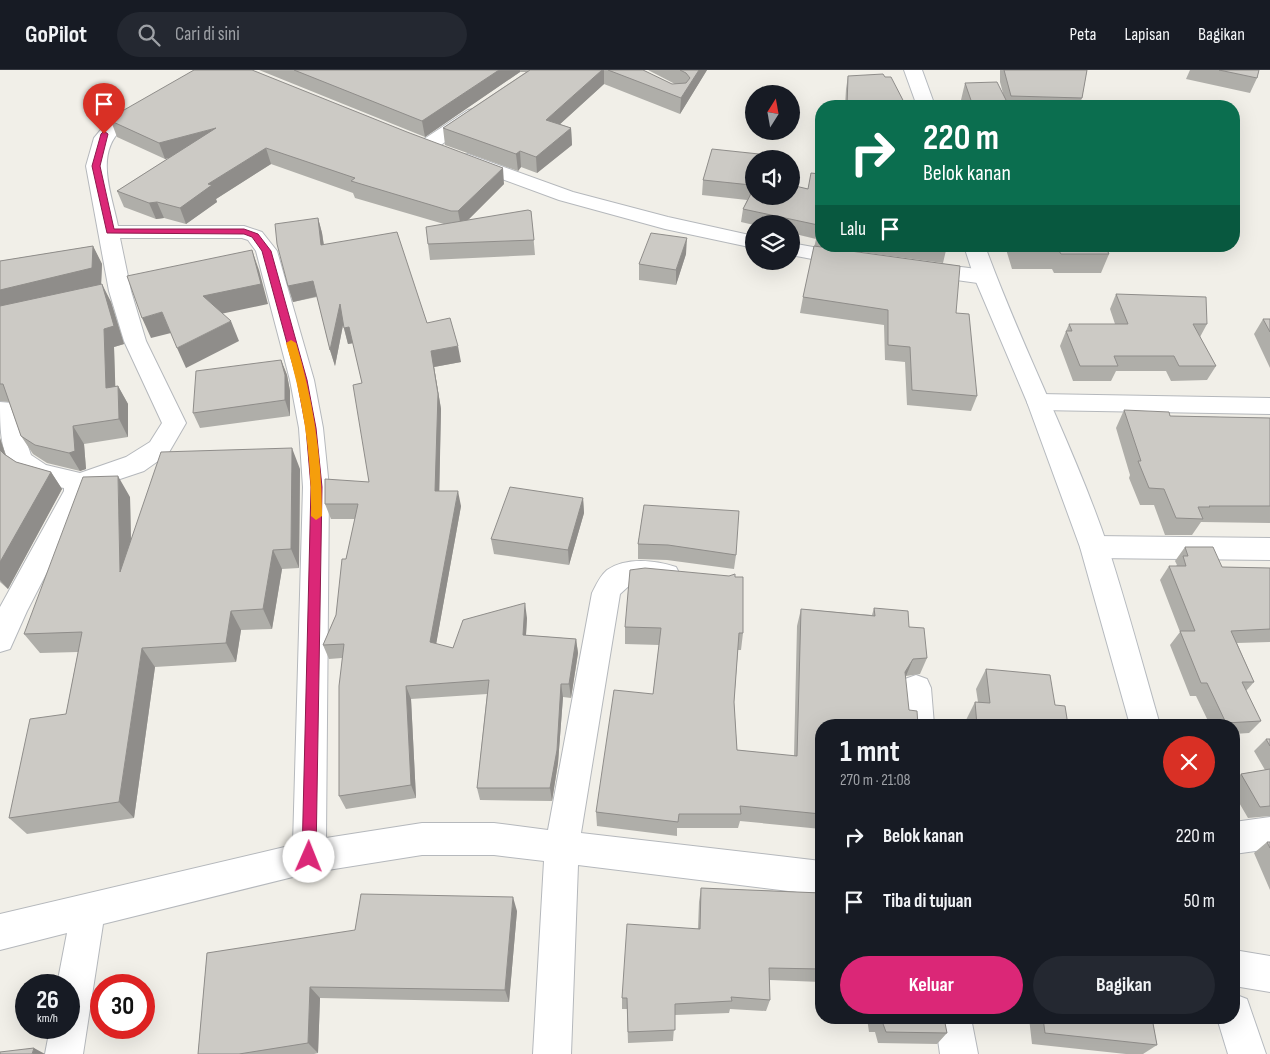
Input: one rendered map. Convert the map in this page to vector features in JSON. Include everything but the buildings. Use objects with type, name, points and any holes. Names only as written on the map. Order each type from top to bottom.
[{"type":"street","points":[[76,484],[135,464],[159,448],[174,423],[110,293],[110,232],[96,166],[104,134],[210,70]]},
{"type":"street","points":[[913,70],[924,100]]},
{"type":"street","points":[[486,106],[435,147],[566,196],[665,223],[745,240]]},
{"type":"street","points":[[110,232],[244,232],[255,236],[266,251],[302,380],[311,428],[316,487],[309,857]]},
{"type":"street","points":[[800,251],[872,263]]},
{"type":"street","points":[[976,252],[1039,402],[1094,547],[1143,719]]},
{"type":"street","points":[[900,267],[985,277]]},
{"type":"street","points":[[1039,402],[1270,406]]},
{"type":"street","points":[[4,409],[15,447],[26,466],[40,472],[72,480],[76,484]]},
{"type":"street","points":[[0,640],[13,609],[74,498],[76,484]]},
{"type":"street","points":[[1094,547],[1270,549]]},
{"type":"street","points":[[552,1054],[562,846],[609,586],[621,574],[631,573],[694,578]]},
{"type":"street","points":[[916,688],[919,719]]},
{"type":"street","points":[[1240,837],[1270,833]]},
{"type":"street","points":[[0,932],[309,857],[422,839],[494,839],[815,877]]},
{"type":"street","points":[[77,974],[88,911]]},
{"type":"street","points":[[1240,969],[1270,974]]},
{"type":"street","points":[[954,1024],[959,1054]]},
{"type":"street","points":[[1238,1024],[1247,1054]]},
{"type":"street","points":[[64,1054],[66,1039]]},
{"type":"slow traffic","points":[[291,343],[302,380],[311,428],[316,487],[316,516]]},
{"type":"route","points":[[104,134],[96,166],[110,232],[244,232],[255,236],[266,251],[280,308],[302,380],[311,428],[316,487],[309,857]]}]
